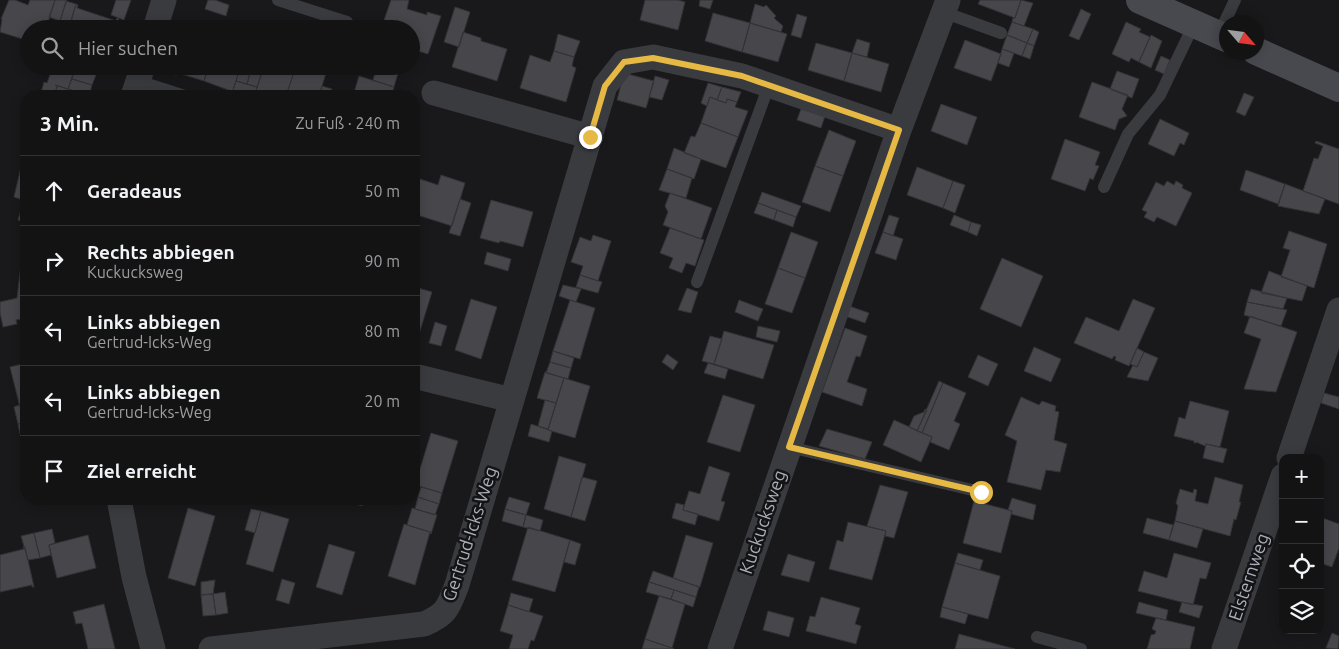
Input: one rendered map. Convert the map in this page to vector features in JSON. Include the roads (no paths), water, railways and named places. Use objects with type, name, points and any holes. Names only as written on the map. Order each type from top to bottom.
[{"type":"street","points":[[158,20],[164,0]]},
{"type":"street","points":[[1140,0],[1213,32]]},
{"type":"street","name":"Kuckucksweg","points":[[720,649],[899,130],[946,6]]},
{"type":"street","points":[[1264,55],[1339,88]]},
{"type":"street","name":"Gertrud-Icks-Weg","points":[[211,649],[424,624],[441,617],[457,585],[605,86],[624,62],[653,58],[742,76],[899,130]]},
{"type":"street","points":[[434,93],[590,137]]},
{"type":"street","points":[[1290,454],[1339,310]]},
{"type":"street","points":[[420,377],[512,400]]},
{"type":"street","name":"Elsternweg","points":[[1229,648],[1279,489]]},
{"type":"street","points":[[120,505],[134,577],[153,649]]},
{"type":"lane","points":[[278,0],[341,20]]},
{"type":"lane","points":[[1104,187],[1128,134],[1213,32],[1235,0]]},
{"type":"lane","points":[[946,6],[1001,33]]},
{"type":"lane","points":[[138,81],[167,90]]},
{"type":"lane","points":[[697,282],[769,85]]},
{"type":"lane","points":[[789,447],[981,492]]},
{"type":"lane","points":[[1037,637],[1081,649]]}]
